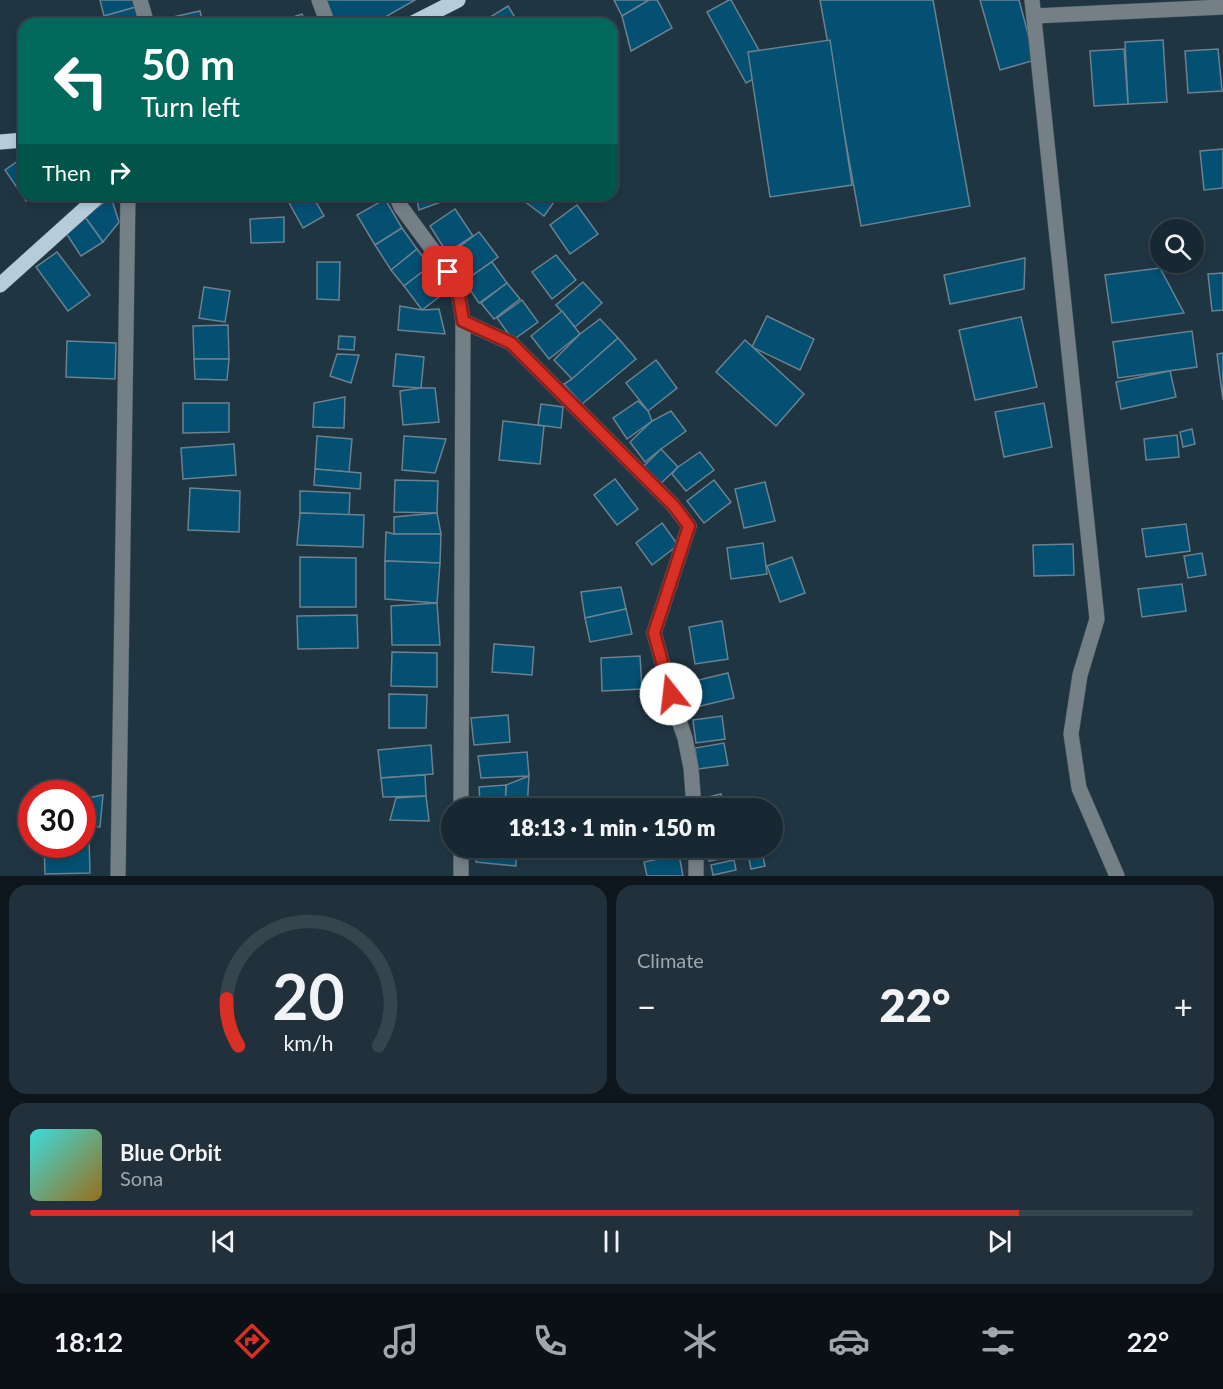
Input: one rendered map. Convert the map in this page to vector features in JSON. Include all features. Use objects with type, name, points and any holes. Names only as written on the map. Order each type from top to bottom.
[{"type":"main road","points":[[423,18],[458,0]]},
{"type":"main road","points":[[0,142],[18,140]]},
{"type":"main road","points":[[0,285],[93,201]]},
{"type":"street","points":[[140,0],[145,18]]},
{"type":"street","points":[[319,0],[326,18]]},
{"type":"street","points":[[1032,0],[1097,620],[1080,675],[1071,734],[1079,788],[1118,876]]},
{"type":"street","points":[[1034,16],[1223,7]]},
{"type":"street","points":[[118,876],[128,201]]},
{"type":"street","points":[[398,201],[457,283],[463,321],[461,798]]},
{"type":"street","points":[[463,321],[511,343],[674,506],[689,526],[654,633],[685,738],[691,768],[693,798]]},
{"type":"street","points":[[461,858],[461,876]]},
{"type":"street","points":[[696,858],[696,876]]},
{"type":"building","points":[[100,0],[134,0],[136,7],[104,16]]},
{"type":"building","points":[[319,0],[415,0],[384,18],[324,18]]},
{"type":"building","points":[[614,0],[649,0],[622,16]]},
{"type":"building","points":[[649,0],[657,0],[672,28],[631,51],[622,16]]},
{"type":"building","points":[[729,0],[770,70],[746,83],[707,12]]},
{"type":"building","points":[[820,0],[933,0],[970,206],[861,226]]},
{"type":"building","points":[[980,0],[1019,0],[1035,60],[1000,70]]},
{"type":"building","points":[[508,6],[515,18],[493,18],[492,16]]},
{"type":"building","points":[[136,7],[140,18],[105,18],[104,16]]},
{"type":"building","points":[[200,11],[202,18],[168,18]]},
{"type":"building","points":[[302,14],[304,18],[290,18]]},
{"type":"building","points":[[830,40],[852,185],[770,197],[748,52]]},
{"type":"building","points":[[1163,40],[1167,102],[1128,104],[1125,42]]},
{"type":"building","points":[[1124,49],[1128,104],[1094,106],[1090,51]]},
{"type":"building","points":[[1218,49],[1222,91],[1188,93],[1185,51]]},
{"type":"building","points":[[1223,149],[1223,188],[1204,190],[1200,151]]},
{"type":"building","points":[[18,161],[18,189],[5,170]]},
{"type":"building","points":[[106,201],[112,201],[119,222],[103,242],[85,217]]},
{"type":"building","points":[[288,201],[315,201],[324,216],[303,228]]},
{"type":"building","points":[[382,201],[386,201],[402,228],[375,245],[357,215]]},
{"type":"building","points":[[417,201],[444,201],[419,210]]},
{"type":"building","points":[[524,201],[555,201],[544,216]]},
{"type":"building","points":[[577,205],[598,234],[570,254],[550,225]]},
{"type":"building","points":[[455,209],[473,236],[447,253],[430,226]]},
{"type":"building","points":[[85,217],[103,242],[81,256],[64,230]]},
{"type":"building","points":[[284,217],[284,242],[251,243],[250,219]]},
{"type":"building","points":[[402,228],[417,249],[391,270],[375,245]]},
{"type":"building","points":[[479,232],[498,257],[469,278],[451,253]]},
{"type":"building","points":[[417,249],[430,266],[404,286],[391,270]]},
{"type":"building","points":[[57,252],[90,295],[68,311],[36,267]]},
{"type":"building","points":[[556,255],[576,280],[552,299],[532,272]]},
{"type":"building","points":[[1025,258],[1024,289],[950,304],[944,275]]},
{"type":"building","points":[[317,262],[340,262],[339,300],[317,299]]},
{"type":"building","points":[[492,262],[507,283],[479,303],[464,281]]},
{"type":"building","points":[[430,266],[448,290],[422,310],[404,286]]},
{"type":"building","points":[[1150,269],[1150,273],[1163,273],[1184,313],[1112,323],[1105,275]]},
{"type":"building","points":[[1223,273],[1223,310],[1212,311],[1208,274]]},
{"type":"building","points":[[583,282],[602,303],[575,327],[556,305]]},
{"type":"building","points":[[507,283],[520,299],[494,319],[481,303]]},
{"type":"building","points":[[204,287],[230,291],[225,322],[199,318]]},
{"type":"building","points":[[522,300],[538,322],[513,340],[497,318]]},
{"type":"building","points":[[400,306],[422,310],[439,309],[445,334],[398,330]]},
{"type":"building","points":[[562,311],[580,334],[549,359],[531,336]]},
{"type":"building","points":[[767,316],[814,339],[800,370],[752,347]]},
{"type":"building","points":[[1021,317],[1037,387],[975,400],[959,330]]},
{"type":"building","points":[[600,319],[618,338],[572,379],[554,360],[580,334]]},
{"type":"building","points":[[228,325],[229,359],[194,359],[193,326]]},
{"type":"building","points":[[1192,331],[1197,367],[1118,378],[1113,342]]},
{"type":"building","points":[[339,336],[355,337],[354,350],[338,349]]},
{"type":"building","points":[[618,338],[636,359],[582,404],[564,384]]},
{"type":"building","points":[[745,340],[804,394],[776,426],[716,372]]},
{"type":"building","points":[[67,341],[116,343],[115,379],[66,377]]},
{"type":"building","points":[[1223,353],[1223,400],[1217,354]]},
{"type":"building","points":[[337,354],[359,355],[351,383],[330,376]]},
{"type":"building","points":[[396,354],[424,357],[421,388],[393,386]]},
{"type":"building","points":[[194,359],[229,359],[227,380],[195,379]]},
{"type":"building","points":[[656,360],[677,388],[648,411],[626,383]]},
{"type":"building","points":[[1170,371],[1176,397],[1121,409],[1116,382]]},
{"type":"building","points":[[435,388],[439,422],[403,425],[400,391]]},
{"type":"building","points":[[345,397],[344,428],[313,427],[314,403]]},
{"type":"building","points":[[638,401],[648,411],[652,421],[627,439],[613,418]]},
{"type":"building","points":[[183,403],[229,403],[229,432],[183,433]]},
{"type":"building","points":[[1044,403],[1052,447],[1004,457],[995,412]]},
{"type":"building","points":[[541,404],[563,407],[561,428],[538,425]]},
{"type":"building","points":[[671,411],[686,431],[645,462],[630,442],[652,421]]},
{"type":"building","points":[[503,421],[544,426],[540,464],[499,460]]},
{"type":"building","points":[[1192,429],[1195,444],[1183,447],[1180,432]]},
{"type":"building","points":[[1177,435],[1179,457],[1146,460],[1144,439]]},
{"type":"building","points":[[317,436],[352,439],[349,472],[315,469]]},
{"type":"building","points":[[404,436],[446,439],[435,473],[402,470]]},
{"type":"building","points":[[234,444],[236,475],[183,479],[181,448]]},
{"type":"building","points":[[661,449],[678,467],[655,489],[638,472]]},
{"type":"building","points":[[700,452],[714,470],[686,491],[672,474]]},
{"type":"building","points":[[315,469],[361,473],[360,489],[314,485]]},
{"type":"building","points":[[615,479],[638,509],[617,525],[594,495]]},
{"type":"building","points":[[395,480],[438,481],[437,513],[394,512]]},
{"type":"building","points":[[714,480],[731,502],[704,523],[687,501]]},
{"type":"building","points":[[765,482],[775,521],[744,528],[735,489]]},
{"type":"building","points":[[190,488],[240,491],[239,532],[188,530]]},
{"type":"building","points":[[300,491],[350,493],[349,515],[300,513]]},
{"type":"building","points":[[300,513],[364,515],[363,547],[297,545]]},
{"type":"building","points":[[437,513],[441,534],[394,534],[394,517]]},
{"type":"building","points":[[662,523],[678,545],[652,565],[636,543]]},
{"type":"building","points":[[1186,524],[1190,551],[1146,557],[1142,529]]},
{"type":"building","points":[[386,532],[441,534],[440,563],[385,561]]},
{"type":"building","points":[[763,543],[767,574],[731,579],[727,548]]},
{"type":"building","points":[[1073,544],[1074,575],[1034,576],[1033,545]]},
{"type":"building","points":[[1202,553],[1206,575],[1188,578],[1184,556]]},
{"type":"building","points":[[300,557],[356,558],[356,607],[300,607]]},
{"type":"building","points":[[792,557],[805,593],[780,602],[767,566]]},
{"type":"building","points":[[385,561],[440,563],[437,603],[385,599]]},
{"type":"building","points":[[1182,584],[1186,611],[1142,617],[1138,589]]},
{"type":"building","points":[[621,587],[626,609],[585,618],[581,592]]},
{"type":"building","points":[[437,603],[440,645],[392,645],[391,606]]},
{"type":"building","points":[[626,609],[632,634],[590,642],[585,618]]},
{"type":"building","points":[[357,615],[358,648],[298,649],[297,616]]},
{"type":"building","points":[[722,621],[728,659],[695,664],[689,627]]},
{"type":"building","points":[[494,644],[534,647],[532,675],[492,672]]},
{"type":"building","points":[[392,652],[437,653],[437,687],[391,686]]},
{"type":"building","points":[[640,656],[642,689],[602,691],[601,658]]},
{"type":"building","points":[[728,673],[734,698],[696,707],[690,682]]},
{"type":"building","points":[[389,694],[427,695],[426,728],[389,728]]},
{"type":"building","points":[[508,715],[510,742],[474,745],[471,718]]},
{"type":"building","points":[[722,716],[725,739],[696,743],[693,720]]},
{"type":"building","points":[[724,743],[728,765],[698,769],[695,748]]},
{"type":"building","points":[[431,745],[433,774],[381,778],[378,750]]},
{"type":"building","points":[[527,752],[529,776],[481,778],[478,756]]},
{"type":"building","points":[[425,775],[426,796],[383,797],[381,778]]},
{"type":"building","points":[[529,776],[528,798],[505,798],[506,785]]},
{"type":"building","points":[[506,785],[505,798],[480,798],[479,787]]},
{"type":"building","points":[[721,794],[722,798],[708,798]]},
{"type":"building","points":[[103,795],[100,827],[96,827],[96,796]]},
{"type":"building","points":[[426,796],[429,821],[390,820],[396,798]]},
{"type":"building","points":[[44,858],[90,858],[90,873],[45,874]]},
{"type":"building","points":[[476,858],[516,858],[516,866],[476,862]]},
{"type":"building","points":[[680,858],[683,876],[647,876],[644,862]]},
{"type":"building","points":[[708,858],[724,858],[709,861]]},
{"type":"building","points":[[749,858],[763,858],[765,866],[751,869]]},
{"type":"building","points":[[734,860],[736,870],[713,875],[711,865]]},
{"type":"route","points":[[448,272],[457,283],[463,321],[511,343],[674,506],[689,526],[654,633],[671,694]]}]
